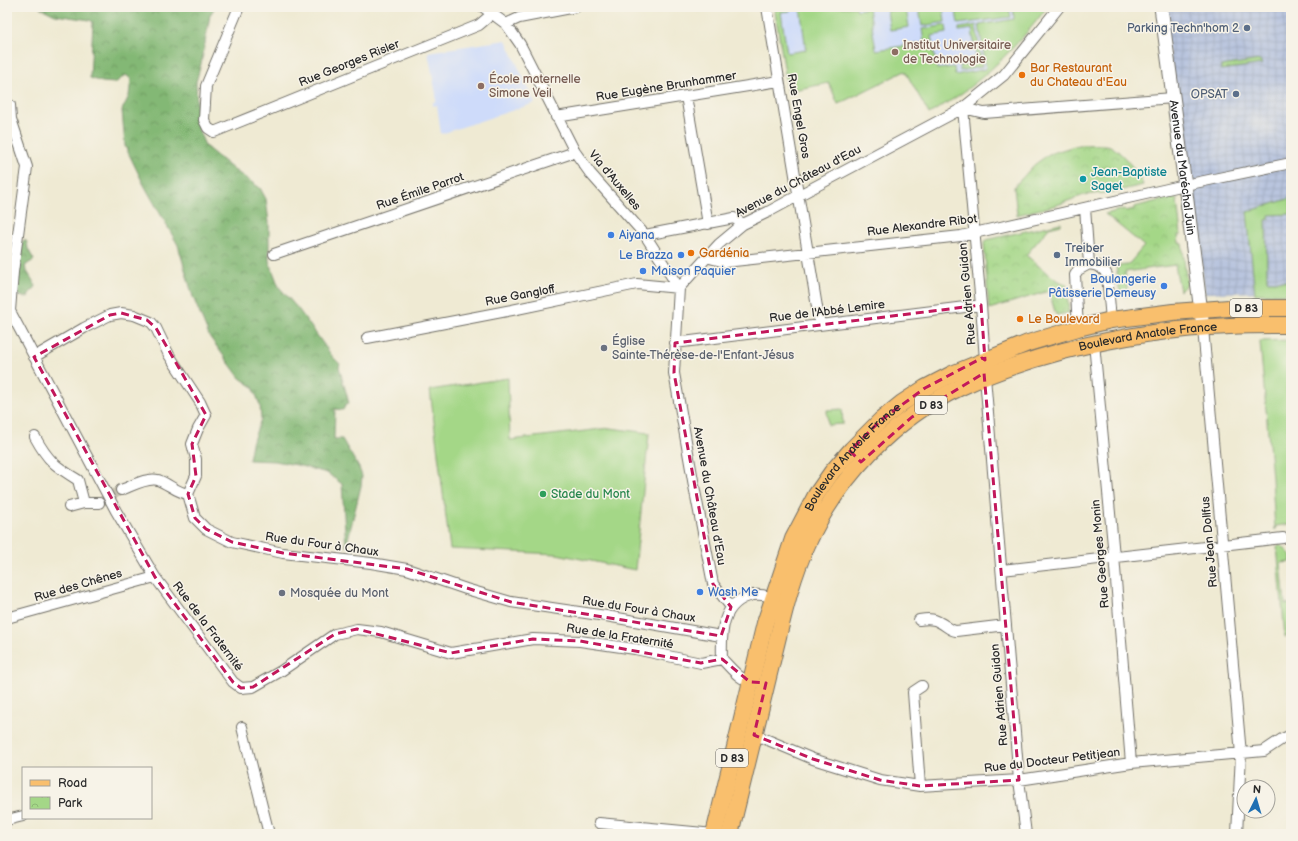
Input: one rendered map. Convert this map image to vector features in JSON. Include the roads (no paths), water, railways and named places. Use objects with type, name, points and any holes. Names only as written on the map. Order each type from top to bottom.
[{"type":"main road","name":"Boulevard Anatole France","points":[[714,834],[750,682],[772,599],[793,539],[816,495],[832,472],[852,449],[881,420],[914,395],[952,374],[1028,344],[1078,328],[1111,320],[1173,312],[1291,308]]},
{"type":"main road","name":"Boulevard Anatole France","points":[[730,834],[778,636],[796,572],[821,517],[846,480],[865,458],[890,434],[912,417],[959,388],[984,377],[1039,358],[1094,343],[1203,328],[1291,325]]},
{"type":"street","name":"Rue Georges Risler","points":[[239,7],[206,86],[204,120],[208,128],[214,132],[479,25],[492,14]]},
{"type":"street","name":"Via d'Auxelles","points":[[483,7],[506,24],[520,44],[575,152],[590,173],[645,235],[679,288]]},
{"type":"street","points":[[506,24],[518,18],[576,7]]},
{"type":"street","name":"Rue Engel Gros","points":[[767,7],[820,325]]},
{"type":"street","name":"Avenue du Château d'Eau","points":[[731,607],[713,584],[674,373],[679,288],[719,244],[743,224],[963,108],[1004,75],[1059,7]]},
{"type":"street","name":"Avenue du Maréchal Juin","points":[[1160,7],[1203,328]]},
{"type":"street","name":"Rue Eugène Brunhammer","points":[[556,117],[779,81]]},
{"type":"street","points":[[686,96],[708,224]]},
{"type":"street","points":[[963,108],[984,113],[1173,98]]},
{"type":"street","name":"Rue de la Fraternité","points":[[10,105],[11,119],[27,167],[9,310],[116,511],[155,577],[233,682],[241,688],[253,687],[281,671],[335,634],[357,629],[381,632],[451,653],[533,639],[580,641],[635,649],[701,663],[722,659]]},
{"type":"street","name":"Rue Adrien Guidon","points":[[963,108],[985,360]]},
{"type":"street","name":"Rue Émile Parrot","points":[[274,254],[575,152]]},
{"type":"street","name":"Rue Alexandre Ribot","points":[[706,257],[725,262],[961,236],[1185,185],[1291,163]]},
{"type":"street","points":[[1085,208],[1089,264]]},
{"type":"street","points":[[645,235],[734,218],[743,224]]},
{"type":"street","points":[[1078,328],[1075,275],[1078,270],[1089,264],[1097,265],[1104,270],[1107,275],[1111,320]]},
{"type":"street","name":"Rue Gangloff","points":[[368,338],[637,284],[679,288]]},
{"type":"street","name":"Rue de l'Abbé Lemire","points":[[675,343],[981,305]]},
{"type":"street","points":[[34,358],[84,328],[110,315],[121,313],[134,315],[151,322],[156,328],[169,355],[200,402],[206,415],[192,444],[196,459],[196,476],[188,494],[180,493],[158,480],[146,481],[122,490]]},
{"type":"street","name":"Rue Jean Dollfus","points":[[1203,328],[1241,754],[1237,834]]},
{"type":"street","name":"Rue Georges Monin","points":[[1094,343],[1114,556],[1131,763]]},
{"type":"street","name":"Rue Adrien Guidon","points":[[984,377],[1002,570],[1019,780],[1026,834]]},
{"type":"street","points":[[35,437],[43,452],[57,468],[78,480],[84,503]]},
{"type":"street","name":"Rue du Four à Chaux","points":[[188,494],[195,518],[206,529],[232,542],[283,553],[371,563],[407,569],[466,589],[511,602],[606,616],[721,636]]},
{"type":"street","points":[[69,507],[84,503],[99,503]]},
{"type":"street","points":[[1002,570],[1114,556],[1283,538]]},
{"type":"street","name":"Rue de la Fraternité","points":[[133,583],[155,577]]},
{"type":"street","name":"Rue des Chênes","points":[[7,618],[133,583]]},
{"type":"street","points":[[766,684],[750,682],[736,674],[722,659],[721,636],[724,621],[731,607],[746,597],[762,594],[772,599],[776,603],[778,636]]},
{"type":"street","name":"Rue Adrien Guidon","points":[[919,620],[932,619],[938,621],[951,630],[956,631],[1006,624]]},
{"type":"street","points":[[920,786],[912,692],[922,686]]},
{"type":"street","points":[[242,727],[269,834]]},
{"type":"street","name":"Rue du Docteur Petitjean","points":[[754,735],[813,760],[880,780],[920,786],[1019,780],[1131,763],[1241,754]]},
{"type":"street","points":[[1241,754],[1264,751],[1291,735]]},
{"type":"street","points":[[7,820],[22,816]]},
{"type":"street","points":[[599,823],[714,834]]},
{"type":"tunnel","points":[[99,503],[121,490]]},
{"type":"place","name":"Parking Techn'hom 2","points":[[1247,28]]},
{"type":"place","name":"Institut Universitaire de Technologie","points":[[895,52]]},
{"type":"place","name":"Bar Restaurant du Chateau d'Eau","points":[[1022,75]]},
{"type":"place","name":"École maternelle Simone Veil","points":[[481,86]]},
{"type":"place","name":"OPSAT","points":[[1236,94]]},
{"type":"place","name":"Jean-Baptiste Saget","points":[[1083,179]]},
{"type":"place","name":"Aiyana","points":[[611,235]]},
{"type":"place","name":"Gardénia","points":[[691,253]]},
{"type":"place","name":"Le Brazza","points":[[681,255]]},
{"type":"place","name":"Treiber Immobilier","points":[[1057,255]]},
{"type":"place","name":"Maison Paquier","points":[[643,271]]},
{"type":"place","name":"Boulangerie Pâtisserie Demeusy","points":[[1164,286]]},
{"type":"place","name":"Le Boulevard","points":[[1020,319]]},
{"type":"place","name":"Église Sainte-Thérèse-de-l'Enfant-Jésus","points":[[604,348]]},
{"type":"place","name":"Stade du Mont","points":[[543,494]]},
{"type":"place","name":"Wash Me","points":[[700,592]]},
{"type":"place","name":"Mosquée du Mont","points":[[282,593]]}]
